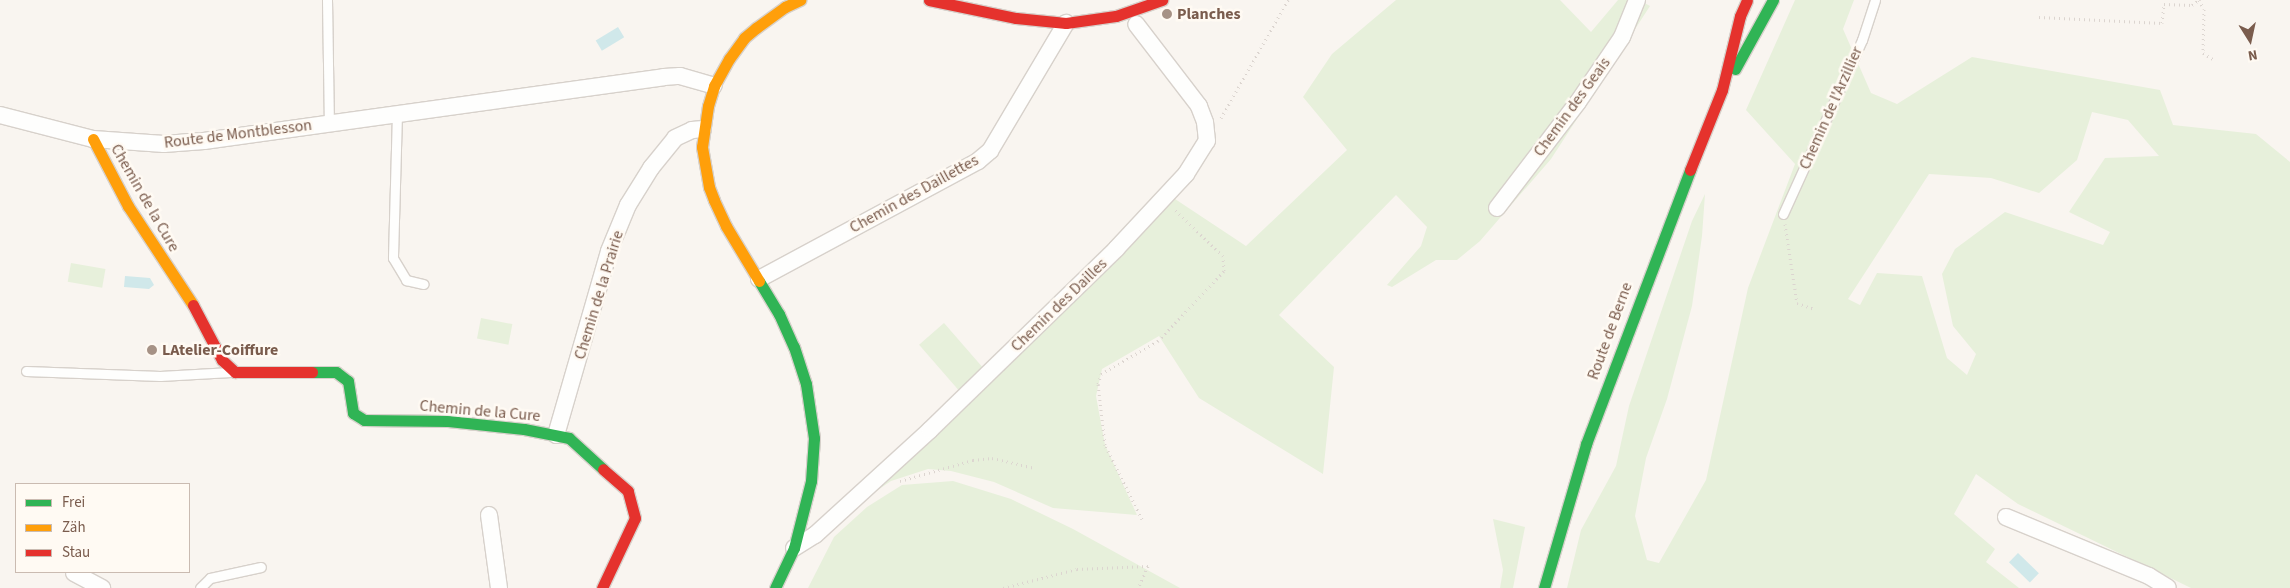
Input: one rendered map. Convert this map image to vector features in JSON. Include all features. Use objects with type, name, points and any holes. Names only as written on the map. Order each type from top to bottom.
[{"type":"street","points":[[775,588],[794,548],[811,481],[814,438],[806,384],[794,347],[759,278],[726,226],[714,200],[702,147],[703,129],[714,86],[729,59],[744,38],[769,17],[784,0]]},
{"type":"street","points":[[769,17],[800,0]]},
{"type":"street","points":[[928,0],[1016,18],[1066,23],[1116,16],[1162,0]]},
{"type":"street","name":"Chemin des Geais","points":[[1497,208],[1578,102],[1616,45],[1637,0]]},
{"type":"street","name":"Route de Berne","points":[[1544,588],[1586,444],[1663,236],[1722,90],[1740,16],[1747,0]]},
{"type":"street","name":"Route de Berne","points":[[1722,90],[1760,27],[1772,0]]},
{"type":"street","name":"Chemin des Daillettes","points":[[759,278],[978,161],[990,151],[1066,23]]},
{"type":"street","points":[[1136,24],[1198,106],[1208,134]]},
{"type":"street","name":"Route de Montblesson","points":[[0,115],[93,139],[164,144],[204,141],[664,77],[680,76],[714,86]]},
{"type":"street","name":"Chemin de la Prairie","points":[[556,435],[609,251],[628,206],[650,168],[674,138],[692,130],[703,129]]},
{"type":"street","name":"Chemin des Dailles","points":[[794,548],[815,535],[930,430],[1116,249],[1186,174],[1204,146],[1208,134]]},
{"type":"street","name":"Chemin de la Cure","points":[[93,139],[128,206],[193,305],[222,360],[235,372],[336,372],[348,381],[353,413],[364,420],[448,421],[524,429],[569,438],[628,491],[635,518],[602,588]]},
{"type":"street","points":[[489,515],[498,588]]},
{"type":"street","points":[[2006,517],[2149,576],[2168,588]]},
{"type":"street","points":[[74,573],[102,588]]},
{"type":"lane","name":"Route de Montblesson","points":[[327,0],[329,123]]},
{"type":"lane","name":"Chemin de l'Arzillier","points":[[1783,214],[1862,40],[1875,0]]},
{"type":"lane","points":[[397,113],[393,258],[406,280],[424,284]]},
{"type":"lane","name":"Chemin de la Cure","points":[[26,371],[160,376],[235,372]]},
{"type":"lane","points":[[200,588],[210,578],[261,567]]},
{"type":"path","points":[[1208,134],[1217,125],[1288,0]]},
{"type":"path","points":[[2039,17],[2162,23],[2164,4],[2192,5],[2199,0],[2204,9],[2203,52],[2213,59]]},
{"type":"path","points":[[1142,519],[1105,444],[1098,384],[1101,374],[1158,341],[1224,272],[1223,256],[1163,198]]},
{"type":"path","points":[[1783,214],[1796,303],[1814,309]]},
{"type":"path","points":[[899,481],[973,460],[992,458],[1036,468]]},
{"type":"path","points":[[1003,588],[1077,569],[1148,566],[1138,588]]},
{"type":"green space","points":[[1396,0],[1560,0],[1591,32],[1618,0],[1639,0],[1650,6],[1551,159],[1480,241],[1457,260],[1436,260],[1392,287],[1387,285],[1421,246],[1427,227],[1396,195],[1279,315],[1334,367],[1323,474],[1199,398],[1159,336],[1102,369],[1096,396],[1105,445],[1137,515],[1053,508],[994,482],[951,471],[928,469],[891,481],[866,498],[1172,197],[1246,246],[1347,150],[1303,97],[1332,54]]},
{"type":"green space","points":[[1795,0],[1854,0],[1843,29],[1871,93],[1897,104],[1972,57],[2160,90],[2173,125],[2256,134],[2290,162],[2290,588],[2191,588],[2018,504],[1976,474],[1954,514],[1995,549],[1986,562],[2019,588],[1567,588],[1581,530],[1616,466],[1629,406],[1692,221],[1705,194],[1702,236],[1692,306],[1667,399],[1646,458],[1635,516],[1647,560],[1659,563],[1706,480],[1748,288],[1795,164],[1746,110]],"holes":[[[2092,112],[2128,120],[2159,156],[2105,158],[2069,212],[2110,232],[2103,245],[2005,212],[1955,249],[1942,274],[1953,326],[1976,354],[1967,375],[1947,358],[1922,276],[1877,273],[1860,305],[1848,299],[1929,174],[1991,178],[2039,193],[2077,160]]]},
{"type":"green space","points":[[71,263],[105,269],[102,288],[68,282]]},
{"type":"green space","points":[[481,318],[512,324],[508,345],[477,339]]},
{"type":"green space","points":[[944,323],[984,369],[959,391],[919,345]]},
{"type":"green space","points":[[953,481],[1011,499],[1073,529],[1180,588],[808,588],[834,537],[867,507],[902,485]]},
{"type":"green space","points":[[1493,519],[1525,527],[1513,588],[1500,588],[1503,570]]},
{"type":"water","points":[[618,27],[624,37],[602,51],[596,40]]},
{"type":"water","points":[[125,276],[150,278],[154,285],[149,289],[124,287]]},
{"type":"water","points":[[2018,553],[2039,573],[2030,582],[2009,562]]},
{"type":"traffic: fast","points":[[1735,69],[1773,0]]},
{"type":"traffic: fast","points":[[1544,588],[1586,444],[1690,170]]},
{"type":"traffic: fast","points":[[759,281],[779,314],[794,347],[806,384],[814,438],[811,481],[794,548],[775,588]]},
{"type":"traffic: fast","points":[[312,372],[336,372],[348,381],[353,413],[364,420],[448,421],[524,429],[569,438],[603,469]]},
{"type":"traffic: slow","points":[[759,281],[726,226],[714,200],[709,187],[702,147],[708,106],[714,86],[729,59],[744,38],[756,28],[785,7],[800,0]]},
{"type":"traffic: slow","points":[[93,139],[128,206],[193,305]]},
{"type":"traffic: jam","points":[[929,0],[1016,18],[1066,23],[1116,16],[1162,0]]},
{"type":"traffic: jam","points":[[1690,170],[1722,90],[1740,16],[1747,0]]},
{"type":"traffic: jam","points":[[193,305],[222,360],[235,372],[312,372]]},
{"type":"traffic: jam","points":[[602,588],[635,518],[628,491],[603,469]]},
{"type":"place","name":"Planches","points":[[1167,14]]},
{"type":"place","name":"LAtelier-Coiffure","points":[[152,350]]}]
